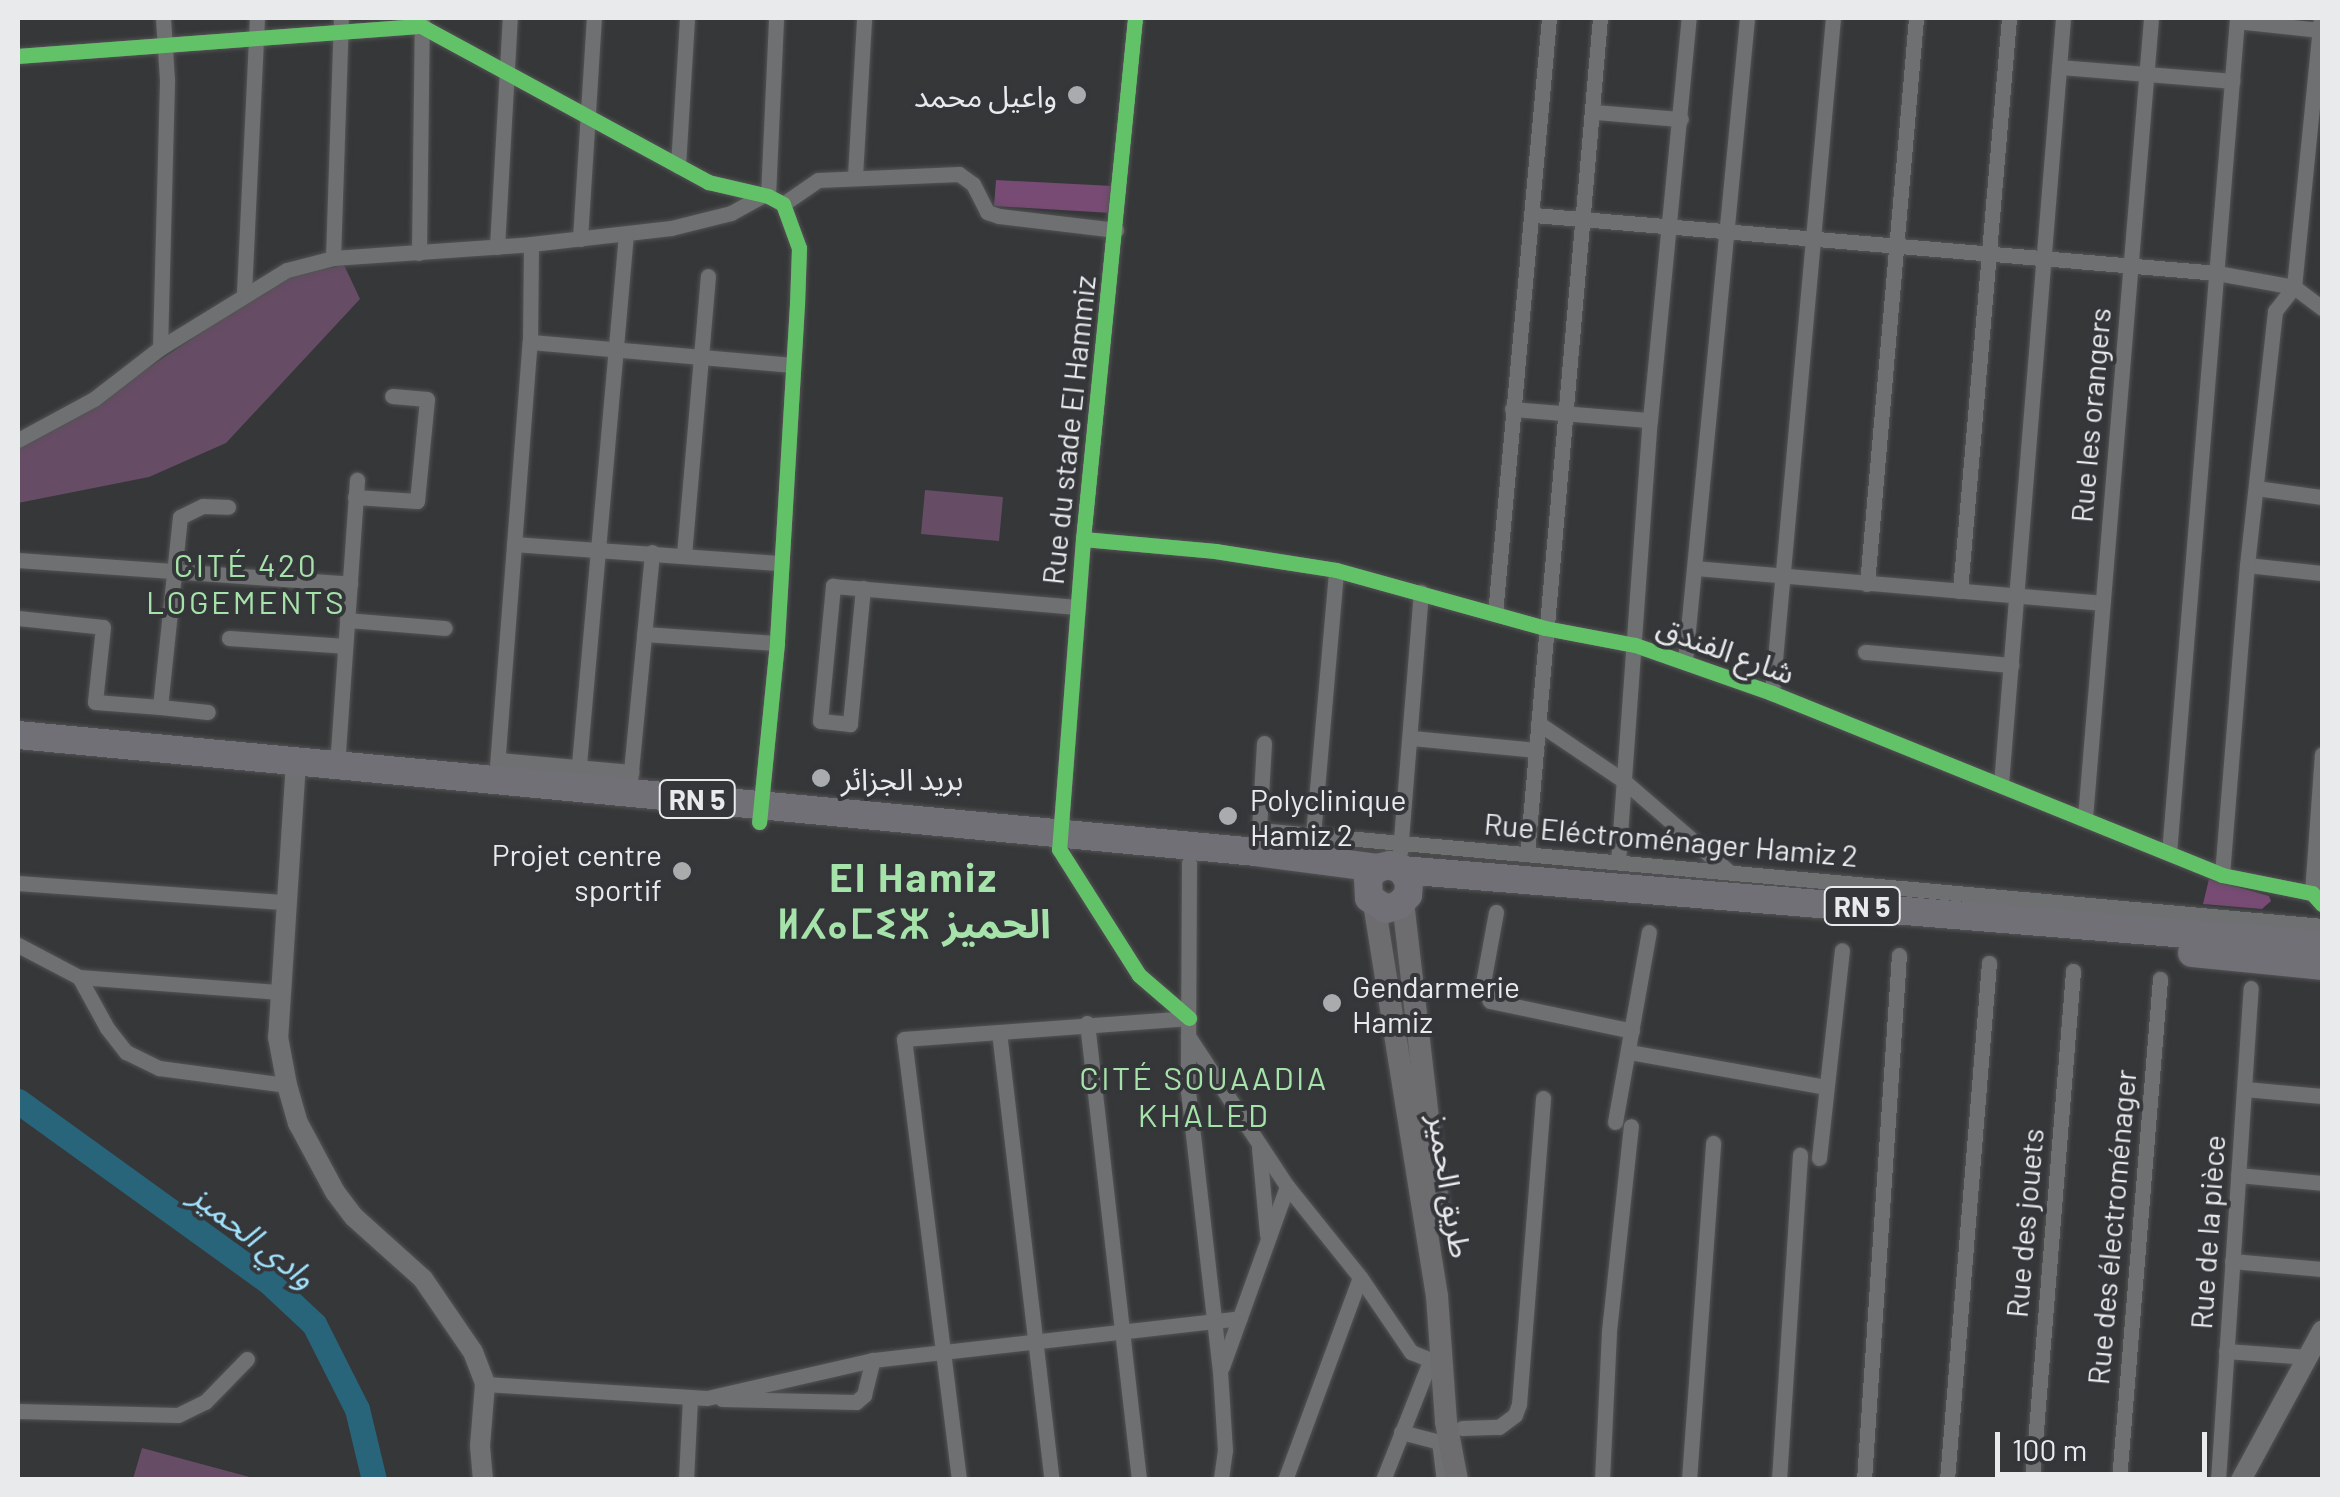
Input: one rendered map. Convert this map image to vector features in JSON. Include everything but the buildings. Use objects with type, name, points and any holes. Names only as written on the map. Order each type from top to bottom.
[{"type":"highway","name":"RN 5","points":[[18,735],[295,769],[759,814],[1059,842],[1256,852],[1387,885],[1441,883],[2322,966]]},
{"type":"highway","name":"RN 5","points":[[18,752],[295,769],[497,769],[630,782],[759,814]]},
{"type":"highway","name":"RN 5","points":[[1059,842],[1189,863],[1293,870],[1387,885],[2322,945]]},
{"type":"main road","name":"طريق الحميز","points":[[1387,885],[1435,1175],[1451,1438],[1471,1480]]},
{"type":"main road","name":"طريق الحميز","points":[[1387,885],[1437,1296],[1436,1363],[1457,1480]]},
{"type":"street","points":[[160,348],[165,43],[162,18]]},
{"type":"street","points":[[244,293],[257,18]]},
{"type":"street","points":[[498,247],[510,18]]},
{"type":"street","points":[[580,240],[594,18]]},
{"type":"street","points":[[678,166],[687,18]]},
{"type":"street","points":[[759,814],[777,643],[799,248],[771,198],[776,18]]},
{"type":"street","points":[[855,176],[864,18]]},
{"type":"street","name":"Rue du stade El Hammiz","points":[[1059,842],[1083,538],[1135,18]]},
{"type":"street","points":[[1495,614],[1549,18]]},
{"type":"street","points":[[1527,854],[1581,220],[1595,112],[1600,18]]},
{"type":"street","points":[[1618,862],[1650,420],[1690,18]]},
{"type":"street","points":[[1684,661],[1748,18]]},
{"type":"street","points":[[1772,694],[1833,18]]},
{"type":"street","points":[[1867,583],[1916,18]]},
{"type":"street","points":[[1960,591],[2009,18]]},
{"type":"street","points":[[2001,784],[2062,18]]},
{"type":"street","name":"Rue les orangers","points":[[2085,818],[2151,18]]},
{"type":"street","points":[[2169,853],[2237,19],[2320,24],[2294,287],[2275,311],[2247,564],[2222,876]]},
{"type":"street","points":[[18,56],[341,24],[422,22],[507,73],[708,182],[771,198]]},
{"type":"street","points":[[419,253],[422,22]]},
{"type":"street","points":[[333,258],[341,24]]},
{"type":"street","points":[[2059,67],[2232,81]]},
{"type":"street","points":[[1595,112],[1681,119]]},
{"type":"street","points":[[18,440],[94,399],[160,348],[244,293],[287,270],[333,258],[626,234],[730,213],[818,180],[855,176],[959,174],[968,176],[988,212],[998,216],[1116,230]]},
{"type":"street","points":[[1534,216],[2217,273],[2294,287],[2322,308]]},
{"type":"street","points":[[578,777],[626,234]]},
{"type":"street","points":[[497,769],[530,342],[531,244]]},
{"type":"street","points":[[684,555],[708,276]]},
{"type":"street","points":[[530,342],[791,365]]},
{"type":"street","points":[[338,766],[356,489],[417,501],[427,399],[392,396]]},
{"type":"street","points":[[1512,408],[1650,420]]},
{"type":"street","points":[[2256,488],[2322,497]]},
{"type":"street","points":[[160,707],[180,518],[203,506],[228,507]]},
{"type":"street","name":"شارع الفندق","points":[[1083,538],[1215,551],[1336,570],[1545,628],[1634,645],[1772,694],[2222,876],[2317,898]]},
{"type":"street","points":[[514,544],[781,563]]},
{"type":"street","points":[[630,782],[652,552]]},
{"type":"street","points":[[18,560],[350,584]]},
{"type":"street","points":[[2247,564],[2322,573]]},
{"type":"street","points":[[1695,568],[2103,603]]},
{"type":"street","points":[[1264,743],[1258,830],[1313,834],[1336,570]]},
{"type":"street","points":[[863,588],[850,724],[820,721],[833,586],[863,588],[1078,606]]},
{"type":"street","points":[[1387,885],[1412,738],[1421,592]]},
{"type":"street","points":[[18,618],[102,627],[95,702],[208,712]]},
{"type":"street","points":[[347,620],[445,628]]},
{"type":"street","points":[[644,634],[777,643]]},
{"type":"street","points":[[229,638],[346,646]]},
{"type":"street","points":[[1865,652],[2011,665]]},
{"type":"street","points":[[1538,723],[1624,781],[1729,872]]},
{"type":"street","points":[[1412,738],[1536,750]]},
{"type":"street","points":[[2317,898],[2322,754]]},
{"type":"street","points":[[295,769],[278,1037],[287,1086],[314,1158],[334,1192],[354,1217],[423,1279],[473,1352],[485,1384],[480,1446],[483,1480]]},
{"type":"street","name":"Rue Eléctroménager Hamiz 2","points":[[1256,852],[1313,834],[1387,885],[1527,854],[2322,926]]},
{"type":"street","points":[[1059,842],[1138,975],[1189,1018]]},
{"type":"street","points":[[1189,863],[1188,1102],[1220,1371],[1225,1450],[1221,1480]]},
{"type":"street","points":[[18,883],[285,902]]},
{"type":"street","points":[[1496,912],[1483,983],[1490,1001],[1632,1031]]},
{"type":"street","points":[[1602,1480],[1629,1052],[1649,932]]},
{"type":"street","points":[[18,946],[79,978],[280,992]]},
{"type":"street","points":[[1819,1158],[1842,950]]},
{"type":"street","points":[[1864,1480],[1899,955]]},
{"type":"street","points":[[1947,1480],[1989,963]]},
{"type":"street","name":"Rue des jouets","points":[[2032,1480],[2073,971]]},
{"type":"street","points":[[79,978],[107,1028],[126,1052],[159,1068],[287,1086]]},
{"type":"street","name":"Rue des électroménager","points":[[2118,1480],[2160,980]]},
{"type":"street","name":"Rue de la pièce","points":[[2218,1480],[2251,988]]},
{"type":"street","points":[[959,1480],[904,1039],[1189,1018]]},
{"type":"street","points":[[1087,1023],[1139,1480]]},
{"type":"street","points":[[999,1032],[1052,1480]]},
{"type":"street","points":[[1188,1036],[1287,1186],[1360,1277],[1411,1352],[1436,1363],[1383,1480]]},
{"type":"street","points":[[1629,1052],[1825,1087]]},
{"type":"street","points":[[2245,1089],[2322,1096]]},
{"type":"street","points":[[1402,1432],[1451,1438],[1499,1426],[1515,1415],[1519,1404],[1543,1098]]},
{"type":"street","points":[[1689,1480],[1714,1143]]},
{"type":"street","points":[[1259,1144],[1268,1238]]},
{"type":"street","points":[[1779,1480],[1800,1155]]},
{"type":"street","points":[[2238,1175],[2322,1183]]},
{"type":"street","points":[[1220,1371],[1287,1186]]},
{"type":"street","points":[[2232,1262],[2322,1269]]},
{"type":"street","points":[[1285,1480],[1360,1277]]},
{"type":"street","points":[[698,1398],[873,1360],[1240,1318]]},
{"type":"street","points":[[2240,1480],[2322,1331]]},
{"type":"street","points":[[2226,1350],[2308,1357]]},
{"type":"street","points":[[18,1411],[178,1415],[205,1402],[247,1359]]},
{"type":"street","points":[[485,1384],[844,1405],[864,1396],[873,1360]]},
{"type":"street","points":[[686,1480],[698,1398]]},
{"type":"street","points":[[1444,1480],[1451,1438]]},
{"type":"shaded area","points":[[996,180],[1113,186],[1111,213],[994,206]]},
{"type":"shaded area","points":[[344,265],[360,299],[226,443],[149,477],[18,503],[18,449],[100,400],[283,278]]},
{"type":"shaded area","points":[[925,490],[1003,497],[999,541],[921,534]]},
{"type":"shaded area","points":[[2209,879],[2269,896],[2271,901],[2262,909],[2203,904]]},
{"type":"shaded area","points":[[142,1448],[257,1479],[133,1479]]},
{"type":"waterway","name":"وادي الحميز","points":[[18,1101],[268,1281],[314,1324],[357,1409],[374,1480]]},
{"type":"cycle path","points":[[1135,18],[1083,539],[1059,849],[1139,975],[1189,1018]]},
{"type":"cycle path","points":[[18,56],[421,26],[708,182],[768,196],[783,204],[799,248],[797,304],[777,643],[759,822]]},
{"type":"cycle path","points":[[1083,539],[1215,551],[1336,570],[1545,628],[1635,645],[1772,693],[2222,875],[2312,893],[2322,904]]},
{"type":"place","name":"واعيل محمد","points":[[1077,95]]},
{"type":"place","name":"بريد الجزائر","points":[[821,778]]},
{"type":"place","name":"Polyclinique Hamiz 2","points":[[1228,816]]},
{"type":"place","name":"Projet centre sportif","points":[[682,871]]},
{"type":"place","name":"Gendarmerie Hamiz","points":[[1332,1003]]},
{"type":"district","name":"CITÉ 420 LOGEMENTS","points":[[246,584]]},
{"type":"district","name":"El Hamiz ⵍⵃⴰⵎⵉⵣ الحميز","points":[[914,899]]},
{"type":"district","name":"CITÉ SOUAADIA KHALED","points":[[1204,1096]]}]
